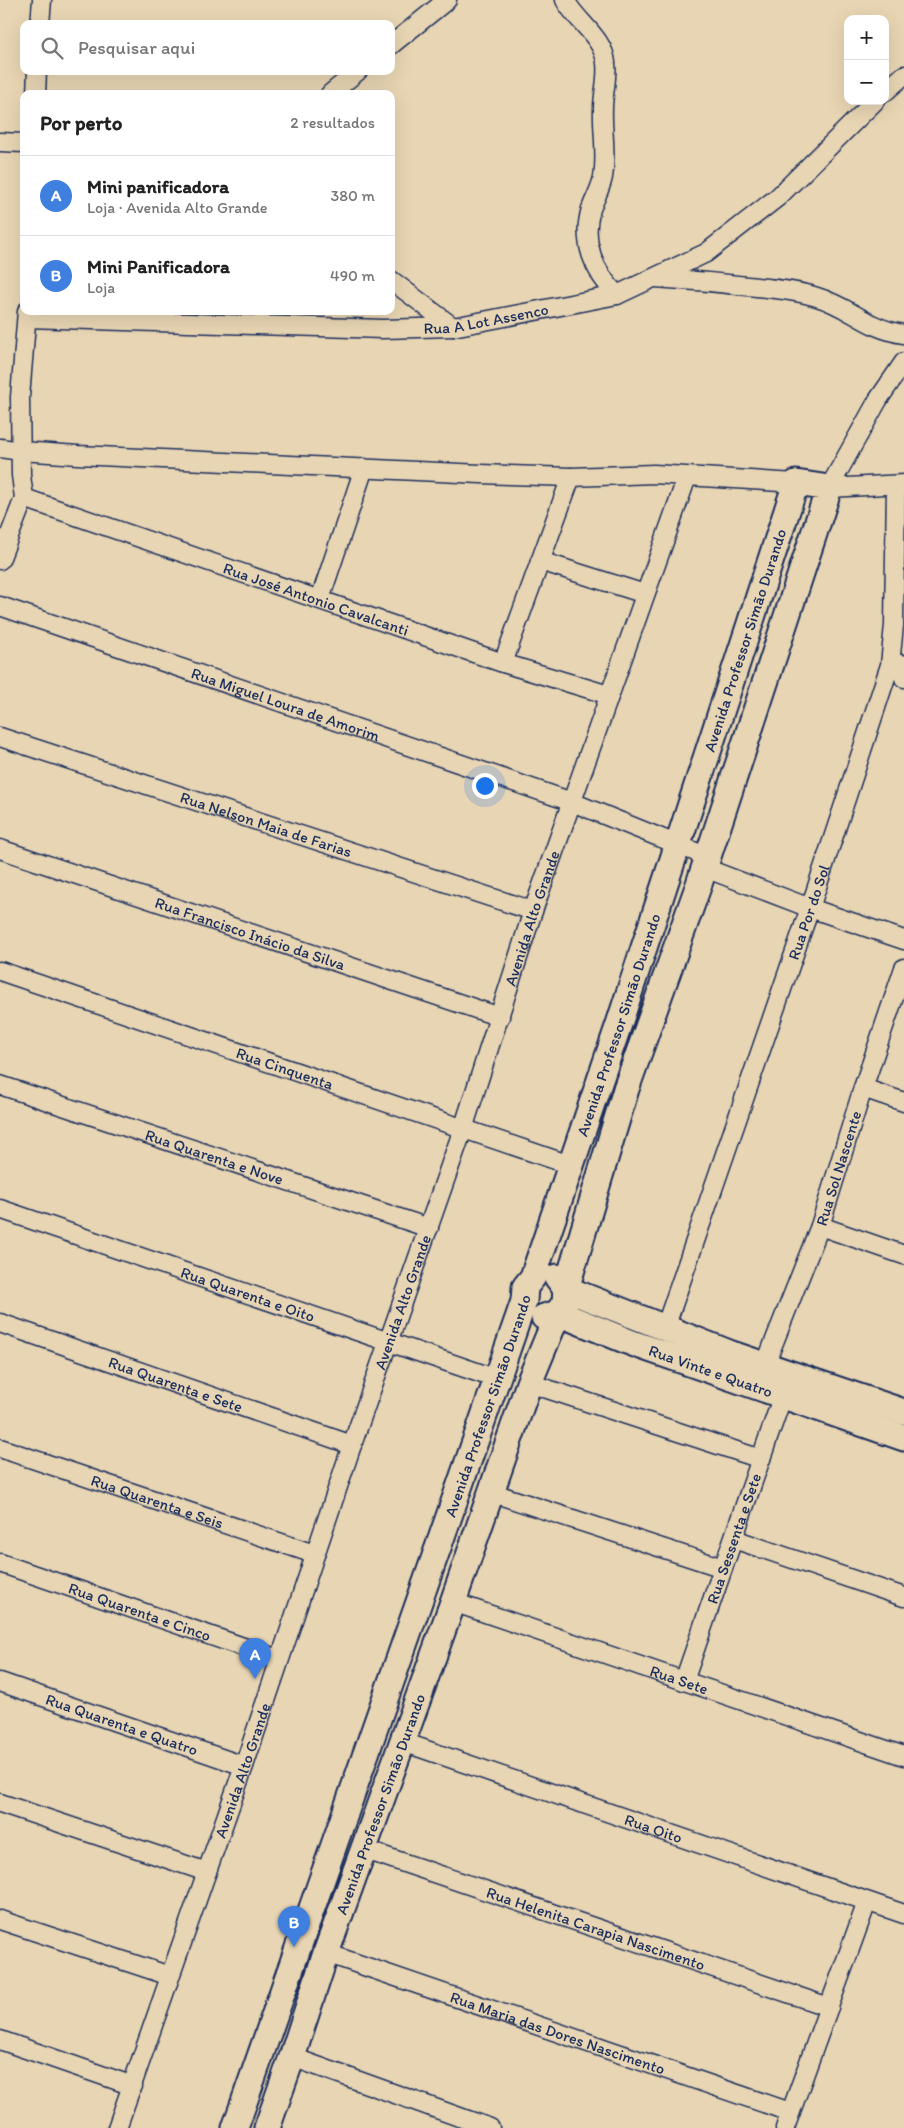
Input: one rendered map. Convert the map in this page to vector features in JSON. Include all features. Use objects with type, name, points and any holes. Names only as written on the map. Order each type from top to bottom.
[{"type":"street","points":[[40,20],[42,0]]},
{"type":"street","points":[[395,42],[447,0]]},
{"type":"street","points":[[564,0],[603,51],[606,62],[603,107],[604,172],[601,187],[590,215],[588,243],[598,272],[604,282],[617,295]]},
{"type":"street","points":[[36,90],[37,75]]},
{"type":"street","points":[[335,90],[353,75]]},
{"type":"street","points":[[889,89],[904,76]]},
{"type":"street","name":"Rua A Lot Assenco","points":[[27,315],[383,329],[453,327],[617,295],[706,252],[778,197],[872,105]]},
{"type":"street","points":[[0,142],[20,143]]},
{"type":"street","points":[[652,278],[698,280],[795,291],[834,303],[878,328],[904,334]]},
{"type":"street","points":[[395,283],[453,327]]},
{"type":"street","points":[[0,560],[24,498],[20,397],[27,315]]},
{"type":"street","points":[[829,488],[878,400],[904,362]]},
{"type":"street","points":[[0,448],[21,451],[571,477],[654,474],[796,483],[829,488],[900,484]]},
{"type":"street","points":[[320,599],[364,468]]},
{"type":"street","points":[[504,663],[571,477]]},
{"type":"street","name":"Avenida Alto Grande","points":[[118,2128],[244,1766],[314,1554],[463,1129],[533,911],[687,477]]},
{"type":"street","name":"Avenida Professor Simão Durando","points":[[235,2128],[524,1301],[525,1287],[532,1277],[570,1165],[678,844],[796,483]]},
{"type":"street","name":"Rua Por do Sol","points":[[665,1328],[810,908],[900,668],[894,625],[900,484]]},
{"type":"street","name":"Avenida Professor Simão Durando","points":[[267,2128],[326,1953],[453,1602],[529,1384],[558,1313],[566,1302],[566,1289],[626,1089],[706,863],[829,488]]},
{"type":"street","name":"Rua José Antonio Cavalcanti","points":[[24,498],[504,663],[609,695]]},
{"type":"street","points":[[540,562],[645,594]]},
{"type":"street","name":"Rua Miguel Loura de Amorim","points":[[0,606],[572,802],[678,844],[706,863],[810,908],[904,940]]},
{"type":"street","name":"Rua Nelson Maia de Farias","points":[[0,736],[533,911]]},
{"type":"street","name":"Rua Francisco Inácio da Silva","points":[[0,849],[500,1017]]},
{"type":"street","name":"Rua Sol Nascente","points":[[765,1365],[820,1226],[862,1088],[904,968]]},
{"type":"street","name":"Rua Cinquenta","points":[[0,971],[570,1165]]},
{"type":"street","name":"Rua Quarenta e Nove","points":[[0,1085],[429,1228]]},
{"type":"street","points":[[862,1088],[904,1102]]},
{"type":"street","points":[[570,1165],[583,1170],[591,1180],[591,1204]]},
{"type":"street","name":"Rua Quarenta e Oito","points":[[0,1210],[497,1379]]},
{"type":"street","points":[[820,1226],[904,1255]]},
{"type":"street","name":"Rua Vinte e Quatro","points":[[532,1277],[539,1274],[552,1274],[563,1283],[566,1289],[665,1328],[765,1365],[904,1412]]},
{"type":"street","name":"Rua Vinte e Quatro","points":[[524,1301],[526,1307],[537,1316],[544,1317],[558,1313],[632,1343],[904,1438]]},
{"type":"street","points":[[632,1343],[641,1318]]},
{"type":"street","name":"Rua Quarenta e Sete","points":[[0,1323],[352,1445]]},
{"type":"street","points":[[529,1384],[761,1459]]},
{"type":"street","name":"Rua Sessenta e Sete","points":[[684,1681],[783,1395]]},
{"type":"street","name":"Rua Quarenta e Seis","points":[[0,1448],[314,1554]]},
{"type":"street","points":[[490,1492],[723,1568]]},
{"type":"street","points":[[734,1539],[904,1597]]},
{"type":"street","name":"Rua Quarenta e Cinco","points":[[0,1563],[278,1660]]},
{"type":"street","name":"Rua Sete","points":[[453,1602],[904,1756]]},
{"type":"street","name":"Rua Quarenta e Quatro","points":[[0,1682],[244,1766]]},
{"type":"street","name":"Rua Oito","points":[[403,1742],[904,1914]]},
{"type":"street","points":[[0,1803],[207,1872]]},
{"type":"street","name":"Rua Helenita Carapia Nascimento","points":[[363,1850],[829,2007]]},
{"type":"street","points":[[787,2120],[867,1902]]},
{"type":"street","points":[[0,1920],[170,1976]]},
{"type":"street","name":"Rua Maria das Dores Nascimento","points":[[326,1953],[787,2120]]},
{"type":"street","points":[[0,2040],[132,2086]]},
{"type":"street","points":[[292,2058],[490,2128]]},
{"type":"place","name":"Mini panificadora","points":[[255,1679]]},
{"type":"place","name":"Mini Panificadora","points":[[294,1947]]}]
